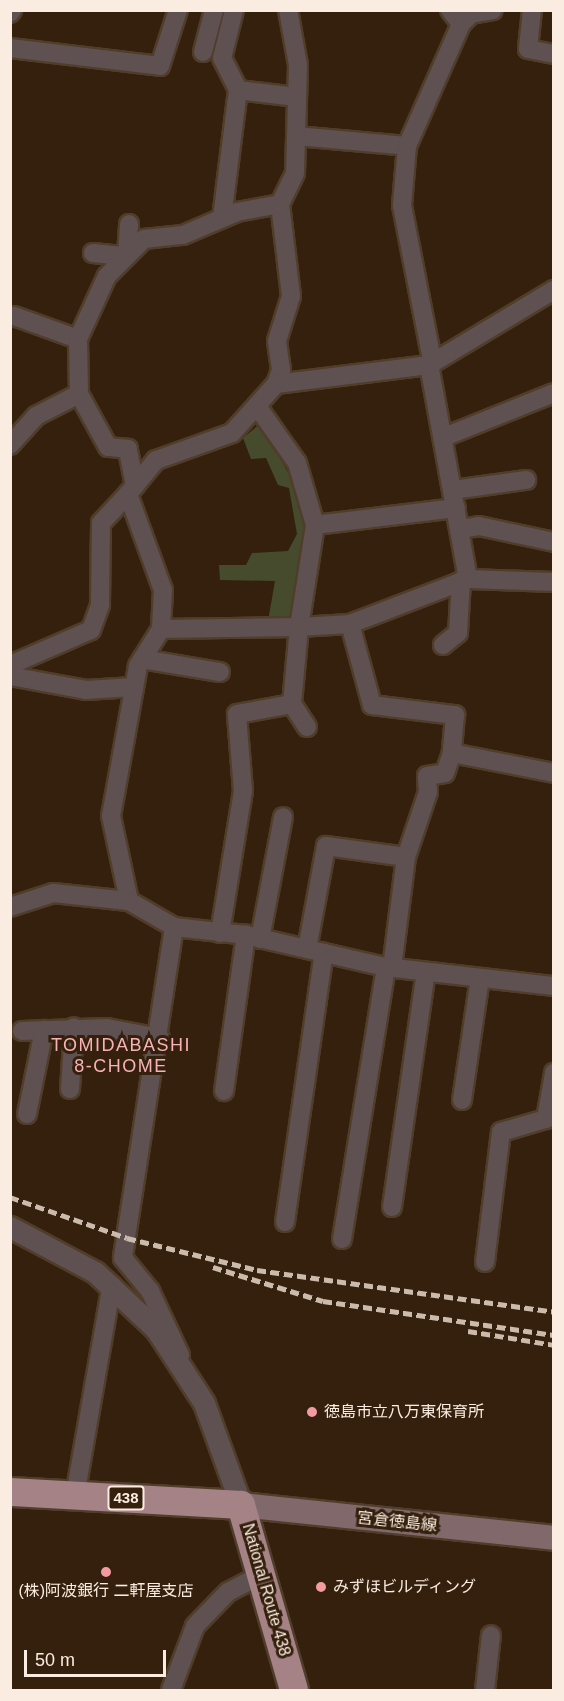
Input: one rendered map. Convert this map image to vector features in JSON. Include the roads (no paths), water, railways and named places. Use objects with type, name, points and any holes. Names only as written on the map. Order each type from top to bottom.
[{"type":"highway","name":"National Route 438","points":[[10,1492],[241,1505],[265,1573],[294,1690]]},
{"type":"main road","name":"宮倉徳島線","points":[[241,1505],[554,1539]]},
{"type":"street","points":[[10,48],[160,66],[178,10]]},
{"type":"street","points":[[204,52],[214,10]]},
{"type":"street","points":[[222,218],[238,90],[222,58],[234,10]]},
{"type":"street","points":[[10,665],[91,630],[100,605],[101,523],[156,460],[232,433],[276,384],[281,370],[277,340],[291,296],[280,204],[295,173],[297,97],[295,33],[288,10]]},
{"type":"street","points":[[442,645],[458,633],[465,580],[460,529],[402,205],[407,146],[455,17],[493,10]]},
{"type":"street","points":[[532,10],[528,49],[554,54]]},
{"type":"street","points":[[238,90],[297,97]]},
{"type":"street","points":[[296,136],[407,146]]},
{"type":"street","points":[[129,901],[111,816],[134,687],[142,659],[161,629],[164,590],[131,490],[128,449],[108,447],[79,394],[74,361],[78,339],[90,303],[126,255],[144,239],[183,235],[222,218],[280,204]]},
{"type":"street","points":[[126,255],[129,224]]},
{"type":"street","points":[[93,253],[126,255]]},
{"type":"street","points":[[276,384],[430,362],[554,290]]},
{"type":"street","points":[[14,316],[78,339]]},
{"type":"street","points":[[444,437],[554,393]]},
{"type":"street","points":[[10,445],[36,416],[79,394]]},
{"type":"street","points":[[257,406],[297,463],[315,525],[299,627],[292,704],[307,727]]},
{"type":"street","points":[[315,525],[454,499],[526,480]]},
{"type":"street","points":[[460,529],[479,526],[554,542]]},
{"type":"street","points":[[161,629],[350,624],[465,580],[554,582]]},
{"type":"street","points":[[342,1239],[406,857],[428,792],[428,776],[445,773],[452,753],[455,715],[372,705],[350,624]]},
{"type":"street","points":[[142,659],[220,672]]},
{"type":"street","points":[[10,676],[86,690],[134,687]]},
{"type":"street","points":[[220,933],[243,792],[237,714],[292,704]]},
{"type":"street","points":[[452,753],[554,773]]},
{"type":"street","points":[[224,1091],[253,937],[283,817]]},
{"type":"street","points":[[285,1222],[326,846],[406,857]]},
{"type":"street","points":[[10,908],[52,893],[129,901],[174,927],[253,937],[389,968],[554,986]]},
{"type":"street","points":[[174,927],[160,1038],[123,1258],[150,1291],[184,1368],[208,1413],[241,1505]]},
{"type":"street","points":[[392,1207],[426,972]]},
{"type":"street","points":[[462,1100],[480,978]]},
{"type":"street","points":[[22,1031],[74,1027],[160,1038]]},
{"type":"street","points":[[70,1089],[74,1027]]},
{"type":"street","points":[[27,1114],[44,1030]]},
{"type":"street","points":[[485,1262],[501,1132],[546,1119],[554,1073]]},
{"type":"street","points":[[10,1227],[112,1285],[156,1329],[184,1368]]},
{"type":"street","points":[[75,1496],[112,1285]]},
{"type":"street","points":[[171,1690],[195,1626],[228,1592],[265,1573]]},
{"type":"street","points":[[485,1690],[491,1635]]},
{"type":"railway","points":[[10,1197],[127,1238],[257,1270],[554,1312]]},
{"type":"railway","points":[[213,1267],[323,1301],[554,1335]]},
{"type":"railway","points":[[468,1331],[554,1345]]},
{"type":"place","name":"徳島市立八万東保育所","points":[[312,1412]]},
{"type":"place","name":"(株)阿波銀行 二軒屋支店","points":[[106,1572]]},
{"type":"place","name":"みずほビルディング","points":[[321,1587]]},
{"type":"district","name":"TOMIDABASHI 8-CHOME","points":[[121,1056]]}]
